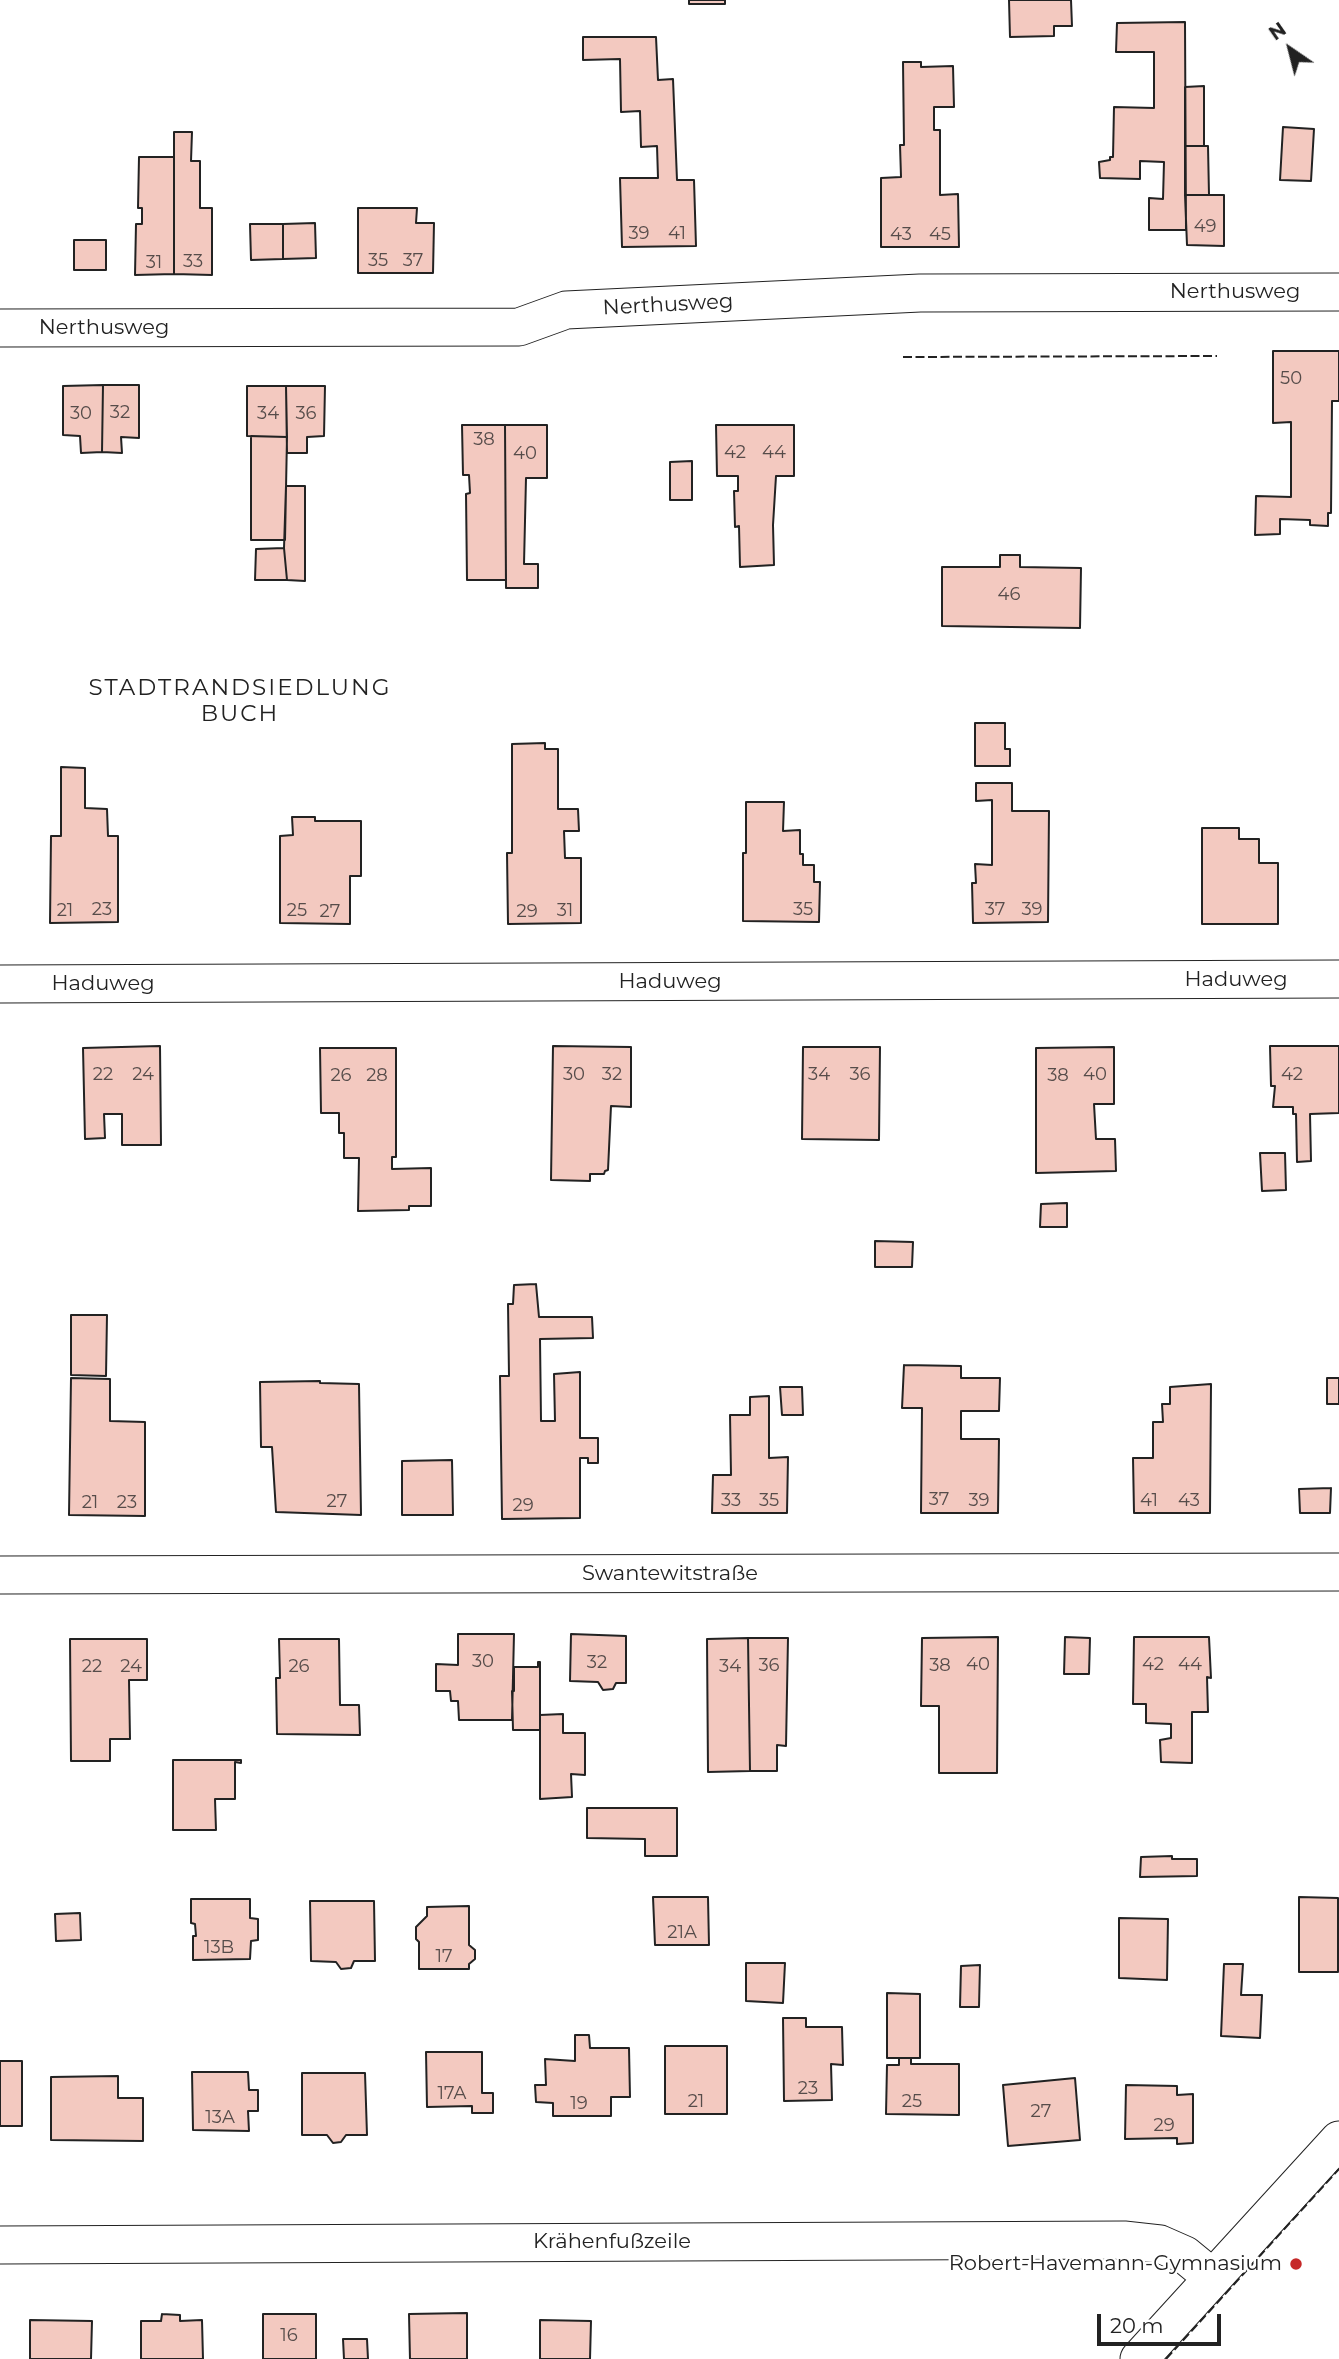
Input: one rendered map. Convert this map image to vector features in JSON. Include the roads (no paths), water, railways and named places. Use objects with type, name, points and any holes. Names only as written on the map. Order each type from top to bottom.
[{"type":"street","name":"Nerthusweg","points":[[0,328],[519,327],[566,310],[920,293],[1339,292]]},
{"type":"street","name":"Haduweg","points":[[0,984],[1339,979]]},
{"type":"street","name":"Swantewitstraße","points":[[0,1575],[1339,1572]]},
{"type":"street","points":[[1139,2359],[1339,2140]]},
{"type":"street","name":"Krähenfußzeile","points":[[0,2245],[1124,2240],[1160,2244],[1185,2255],[1213,2278]]},
{"type":"place","name":"Robert-Havemann-Gymnasium","points":[[1296,2264]]},
{"type":"district","name":"STADTRANDSIEDLUNG BUCH","points":[[240,701]]}]
